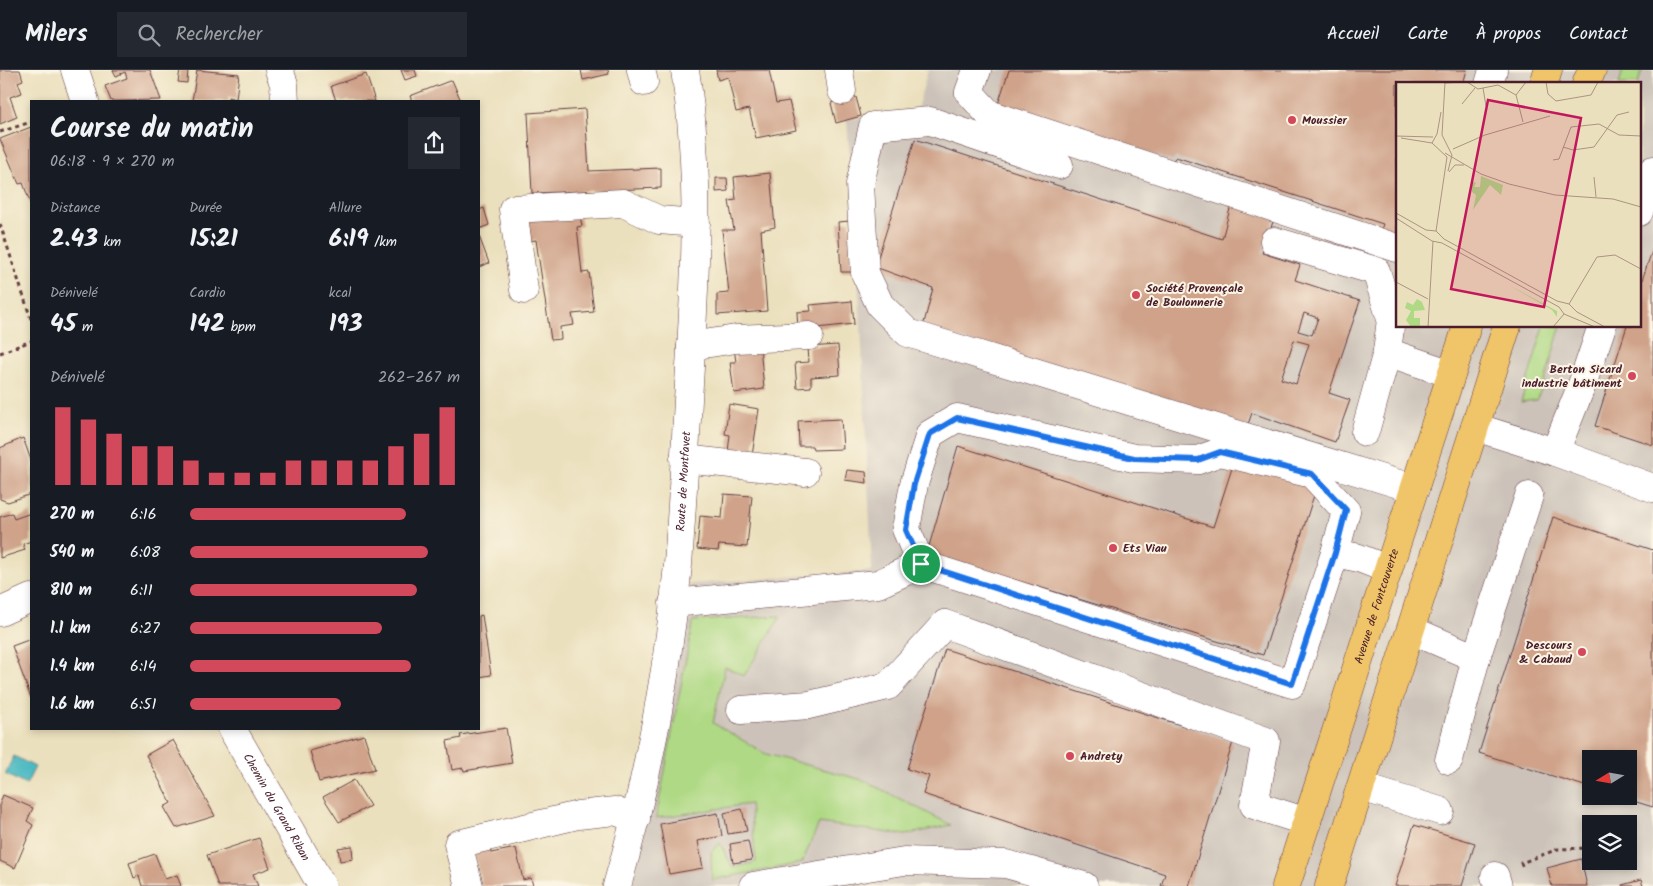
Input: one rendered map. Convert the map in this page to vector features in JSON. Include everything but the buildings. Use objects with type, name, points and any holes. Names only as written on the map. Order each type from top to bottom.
[{"type":"main road","points":[[1587,82],[1592,70]]},
{"type":"main road","name":"Avenue de Fontcouverte","points":[[1286,886],[1466,328]]},
{"type":"main road","points":[[1329,886],[1506,328]]},
{"type":"street","points":[[74,70],[85,100]]},
{"type":"street","points":[[279,70],[284,84],[286,100]]},
{"type":"street","name":"Route de Montfavet","points":[[617,886],[636,819],[655,724],[673,603],[691,346],[696,223],[694,154],[685,70]]},
{"type":"street","points":[[977,70],[969,92],[989,114],[1396,248]]},
{"type":"street","points":[[1060,165],[930,122],[873,126],[860,184],[864,273],[880,305],[908,333],[1415,489]]},
{"type":"street","points":[[1640,209],[1653,170]]},
{"type":"street","points":[[524,290],[513,209],[623,203],[659,220],[696,223]]},
{"type":"street","points":[[1274,241],[1376,271],[1391,319],[1387,352],[1365,432]]},
{"type":"street","points":[[1555,452],[1584,382],[1601,328]]},
{"type":"street","points":[[691,346],[736,339],[809,336]]},
{"type":"street","points":[[1387,352],[1451,374]]},
{"type":"street","points":[[673,603],[878,584],[921,564],[1292,684],[1335,553],[1346,510],[1312,474],[1220,452],[1198,460],[1134,458],[957,418],[930,434],[914,484],[906,530],[921,564]]},
{"type":"street","points":[[1475,427],[1555,452],[1653,488]]},
{"type":"street","points":[[684,459],[806,472]]},
{"type":"street","points":[[1449,760],[1476,658],[1529,496]]},
{"type":"street","points":[[1335,553],[1359,558],[1387,569]]},
{"type":"street","points":[[0,612],[30,598]]},
{"type":"street","points":[[741,710],[810,705],[888,686],[944,624],[1266,742],[1254,805],[1307,822]]},
{"type":"street","points":[[1411,630],[1476,658]]},
{"type":"street","name":"Chemin du Grand Riban","points":[[233,730],[322,886]]},
{"type":"street","points":[[1361,787],[1440,810]]},
{"type":"street","points":[[469,886],[458,844],[578,816],[615,811],[636,819]]},
{"type":"street","points":[[753,886],[904,861],[1006,864],[1084,886]]},
{"type":"path","points":[[0,132],[30,122]]},
{"type":"path","points":[[0,224],[30,316]]},
{"type":"path","points":[[0,353],[30,341]]},
{"type":"path","points":[[1523,871],[1521,863],[1558,849],[1582,848]]},
{"type":"shaded area","points":[[928,70],[1653,70],[1653,886],[632,886],[690,584],[872,571],[861,326],[847,120],[917,109]]},
{"type":"green space","points":[[1623,70],[1642,70],[1639,82],[1620,82]]},
{"type":"green space","points":[[1543,328],[1560,328],[1547,373],[1536,400],[1521,402]]},
{"type":"green space","points":[[781,616],[744,676],[725,667],[713,723],[766,754],[863,780],[951,825],[905,835],[819,823],[802,863],[712,880],[711,852],[720,843],[733,868],[756,862],[750,804],[656,818],[693,621]]},
{"type":"water","points":[[14,756],[35,767],[26,785],[5,774]]},
{"type":"place","name":"Moussier","points":[[1292,120]]},
{"type":"place","name":"Société Provençale de Boulonnerie","points":[[1136,295]]},
{"type":"place","name":"Berton Sicard industrie bâtiment","points":[[1632,376]]},
{"type":"place","name":"Ets Viau","points":[[1113,548]]},
{"type":"place","name":"Descours & Cabaud","points":[[1582,652]]},
{"type":"place","name":"Andrety","points":[[1070,756]]},
{"type":"route","points":[[957,418],[1134,458],[1198,460],[1220,452],[1312,474],[1346,510],[1335,553],[1292,684],[921,564],[906,530],[914,484],[930,434],[957,418]]}]
